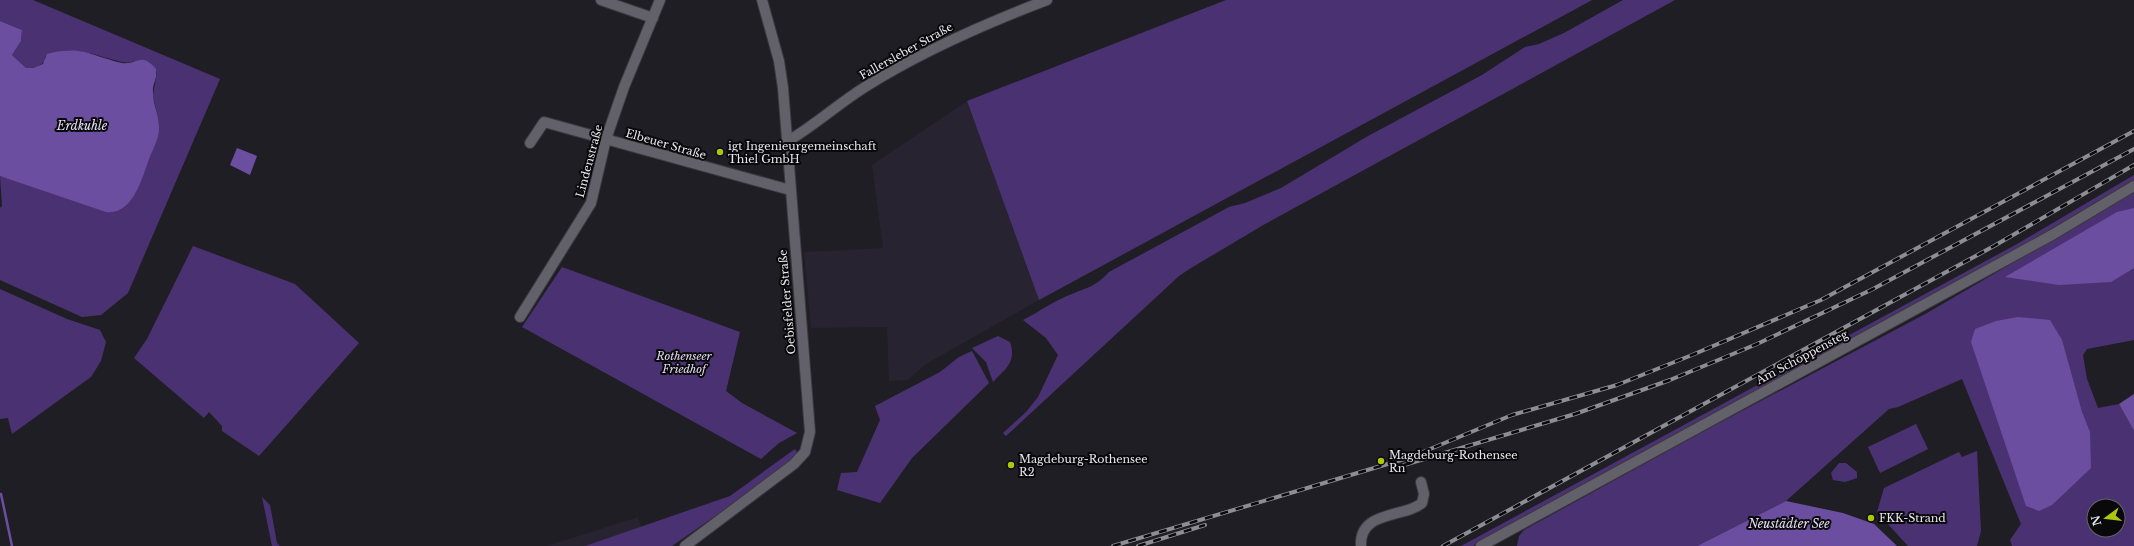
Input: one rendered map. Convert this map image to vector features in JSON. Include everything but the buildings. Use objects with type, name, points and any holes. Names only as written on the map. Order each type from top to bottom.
[{"type":"street","points":[[601,0],[653,18]]},
{"type":"street","name":"Lindenstraße","points":[[520,317],[591,203],[606,139],[624,87],[660,0]]},
{"type":"street","name":"Oebisfelder Straße","points":[[685,546],[802,457],[807,446],[810,432],[790,190],[788,141],[780,68],[762,0]]},
{"type":"street","name":"Fallersleber Straße","points":[[788,141],[806,131],[851,96],[912,59],[964,34],[1047,0]]},
{"type":"street","name":"Elbeuer Straße","points":[[530,143],[544,122],[790,190]]},
{"type":"street","name":"Am Schöppensteg","points":[[1481,546],[2038,243],[2134,186]]},
{"type":"street","points":[[1361,546],[1364,531],[1376,520],[1392,513],[1416,508],[1422,503],[1424,494],[1421,482]]},
{"type":"shaded area","points":[[967,101],[1039,300],[926,364],[908,380],[889,381],[887,327],[811,328],[804,252],[883,248],[872,165]]},
{"type":"shaded area","points":[[638,517],[641,527],[587,546],[547,546]]},
{"type":"green space","points":[[0,0],[33,0],[220,79],[128,293],[101,315],[82,317],[0,280],[0,208],[2,206],[0,176],[124,206],[135,193],[157,137],[159,123],[153,95],[157,72],[149,62],[145,60],[122,62],[93,54],[74,51],[55,53],[45,57],[45,61],[39,66],[34,68],[26,68],[12,55],[21,41],[22,30],[0,21]]},
{"type":"green space","points":[[1226,0],[1592,0],[1039,300],[967,101]]},
{"type":"green space","points":[[1623,0],[1675,0],[1265,224],[1191,268],[1179,276],[1006,436],[1003,433],[1026,412],[1038,397],[1058,355],[1046,338],[1023,320],[1059,299],[1092,286],[1109,272],[1229,207],[1245,203],[1281,188],[1368,136],[1482,75],[1525,47],[1539,44],[1564,33]]},
{"type":"green space","points":[[2134,175],[2134,182],[2019,248],[1473,546],[1461,546],[2017,244]]},
{"type":"green space","points":[[2134,192],[2134,340],[2087,349],[2083,355],[2087,379],[2098,408],[2119,404],[2134,431],[2134,546],[2012,546],[2010,540],[2021,524],[1962,379],[1898,407],[1889,409],[1786,501],[1697,546],[1517,546],[1519,536],[1524,530],[1706,430],[1927,313]]},
{"type":"green space","points":[[193,246],[295,284],[359,343],[259,456],[222,431],[222,426],[209,412],[204,418],[134,358],[147,339]]},
{"type":"green space","name":"Rothenseer Friedhof","points":[[562,267],[740,332],[726,391],[742,403],[797,433],[779,443],[761,459],[522,327]]},
{"type":"green space","points":[[0,289],[67,319],[100,330],[106,342],[101,361],[91,377],[12,434],[8,418],[0,419]]},
{"type":"green space","points":[[998,336],[1010,342],[1012,355],[1009,365],[993,382],[986,362],[972,348]]},
{"type":"green space","points":[[972,351],[989,383],[912,458],[880,503],[837,490],[841,473],[857,472],[880,420],[875,406],[940,372],[959,357]]},
{"type":"green space","points":[[1916,424],[1928,449],[1880,473],[1868,447]]},
{"type":"green space","points":[[795,449],[798,454],[795,458],[757,487],[672,546],[585,546],[730,496]]},
{"type":"green space","points":[[1977,451],[1981,531],[1977,546],[1908,546],[1877,512],[1884,488],[1959,452],[1962,457]]},
{"type":"green space","points":[[1839,463],[1846,463],[1857,472],[1857,478],[1845,482],[1833,480],[1831,473]]},
{"type":"green space","points":[[262,497],[270,505],[277,543],[280,546],[272,546]]},
{"type":"water","name":"Erdkuhle","points":[[0,21],[22,30],[21,41],[12,55],[26,68],[33,68],[43,64],[47,54],[78,51],[122,63],[143,60],[147,61],[156,69],[153,93],[159,125],[158,134],[135,194],[130,202],[123,208],[106,212],[0,176]]},
{"type":"water","points":[[237,148],[257,156],[250,175],[230,165]]},
{"type":"water","points":[[2134,208],[2134,268],[2111,282],[2059,285],[2005,277],[2117,212]]},
{"type":"water","points":[[2018,317],[2050,320],[2062,340],[2082,412],[2090,432],[2091,468],[2052,505],[2039,511],[2026,506],[1971,342],[1975,329],[1996,321]]},
{"type":"water","points":[[2134,394],[2134,431],[2119,404]]},
{"type":"water","name":"Neustädter See","points":[[1786,501],[1843,513],[1874,524],[1897,546],[1697,546]]},
{"type":"waterway","points":[[1,494],[12,546]]},
{"type":"railway","points":[[1113,546],[1411,457],[1512,415],[1617,385],[1692,355],[1821,300],[2134,131]]},
{"type":"railway","points":[[1404,465],[1575,414],[1670,380],[1757,344],[1873,289],[2134,149]]},
{"type":"railway","points":[[1443,546],[1994,246],[2134,165]]},
{"type":"railway","points":[[1138,546],[1205,525]]},
{"type":"place","name":"igt Ingenieurgemeinschaft Thiel GmbH","points":[[720,152]]},
{"type":"place","name":"Magdeburg-Rothensee Rn","points":[[1381,461]]},
{"type":"place","name":"Magdeburg-Rothensee R2","points":[[1011,465]]},
{"type":"place","name":"FKK-Strand","points":[[1871,518]]}]
